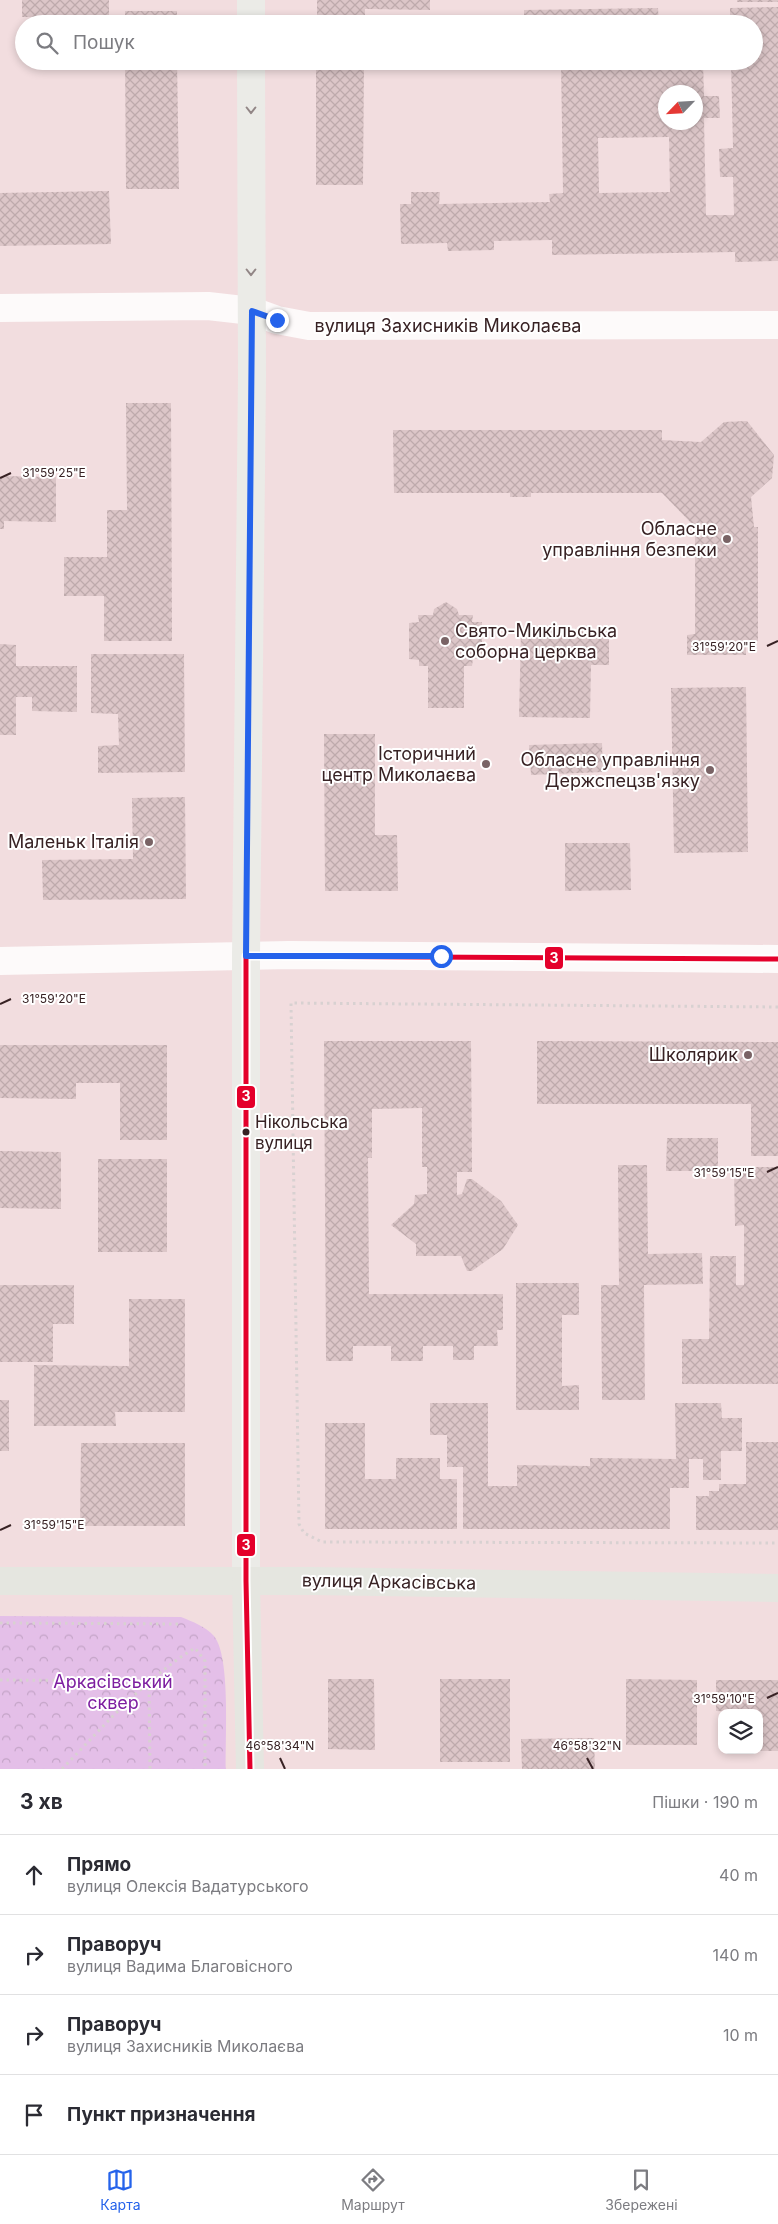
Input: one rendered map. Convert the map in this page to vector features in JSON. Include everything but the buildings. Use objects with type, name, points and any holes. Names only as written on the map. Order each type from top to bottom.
[{"type":"highway","name":"вулиця Аркасівська","points":[[0,1581],[246,1581],[778,1588]]},
{"type":"highway","points":[[246,1581],[250,1769]]},
{"type":"main road","points":[[251,0],[251,15]]},
{"type":"main road","points":[[246,1581],[246,956],[252,311],[251,70]]},
{"type":"street","name":"вулиця Захисників Миколаєва","points":[[0,308],[208,306],[252,311],[277,320],[309,326],[778,325]]},
{"type":"street","points":[[0,961],[246,956],[778,959]]},
{"type":"path","points":[[778,1007],[291,1003],[299,1524],[304,1533],[322,1542],[778,1543]]},
{"type":"path","points":[[0,1623],[181,1624]]},
{"type":"path","points":[[62,1769],[149,1681],[168,1664],[195,1648],[204,1661],[205,1769]]},
{"type":"path","points":[[0,1680],[149,1681]]},
{"type":"path","points":[[149,1681],[150,1769]]},
{"type":"green space","name":"Аркасівський сквер","points":[[0,1616],[181,1617],[207,1630],[214,1636],[223,1662],[226,1700],[226,1769],[0,1769]]},
{"type":"transit line","name":"3","points":[[250,1769],[246,1581],[246,956],[778,959]]},
{"type":"place","name":"Обласне управління безпеки","points":[[727,539]]},
{"type":"place","name":"Свято-Микільська соборна церква","points":[[445,641]]},
{"type":"place","name":"Історичний центр Миколаєва","points":[[486,764]]},
{"type":"place","name":"Обласне управління Держспецзв'язку","points":[[710,770]]},
{"type":"place","name":"Маленьк Італія","points":[[149,842]]},
{"type":"place","name":"Школярик","points":[[748,1055]]},
{"type":"place","name":"Нікольська вулиця","points":[[246,1132]]},
{"type":"route","points":[[277,320],[252,311],[246,956],[441,956]]}]
